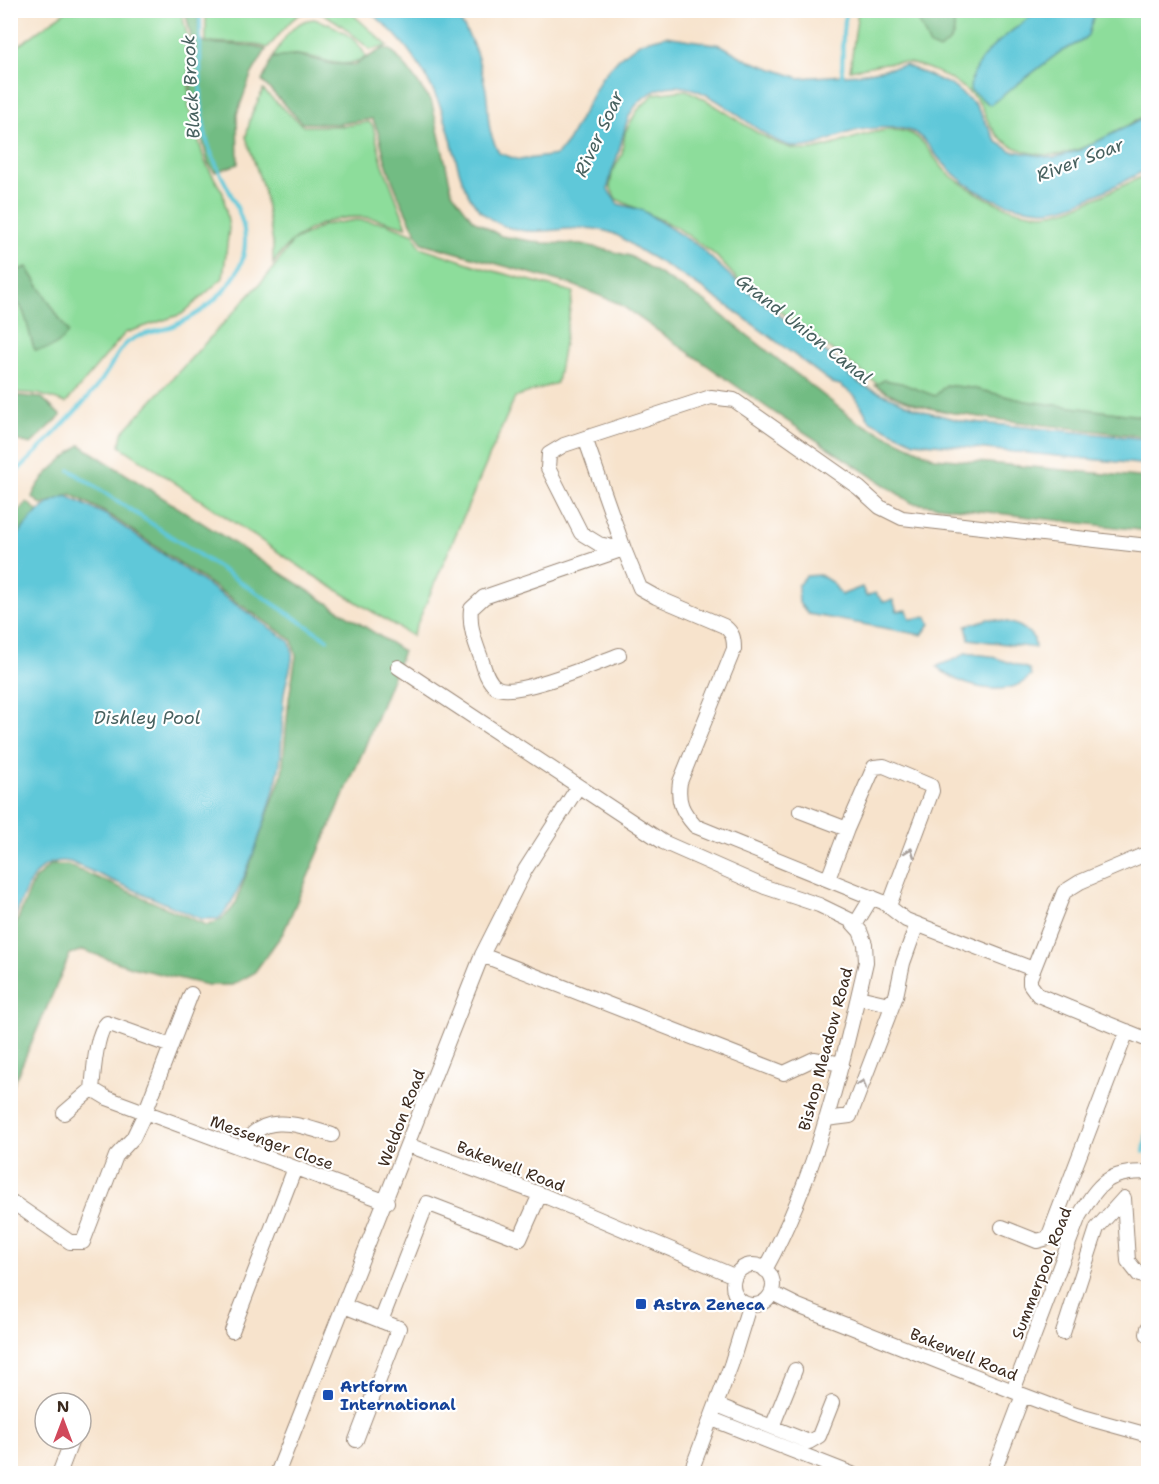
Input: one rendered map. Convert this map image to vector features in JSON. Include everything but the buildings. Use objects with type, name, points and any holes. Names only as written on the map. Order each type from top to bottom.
[{"type":"street","points":[[624,549],[599,544],[581,533],[548,468],[549,454],[555,449],[585,438],[711,397],[734,400],[859,488],[880,507],[903,518],[1149,546]]},
{"type":"street","points":[[585,438],[640,588],[646,593],[724,626],[732,632],[734,639],[734,649],[680,782],[677,797],[683,812],[695,826],[872,897],[889,906],[906,920],[1033,969]]},
{"type":"street","points":[[620,655],[521,689],[502,690],[494,686],[487,674],[470,620],[471,609],[484,597],[624,549]]},
{"type":"street","points":[[398,667],[663,842],[765,887],[836,913],[855,925],[872,897]]},
{"type":"street","points":[[828,879],[874,767],[884,766],[932,786],[933,791],[889,906]]},
{"type":"street","name":"Weldon Road","points":[[278,1473],[387,1202],[482,955],[525,870],[578,787]]},
{"type":"street","points":[[800,811],[847,829]]},
{"type":"street","points":[[1149,853],[1080,882],[1064,892],[1033,969],[1030,984],[1038,994],[1149,1040]]},
{"type":"street","points":[[826,1119],[850,1116],[896,996],[903,963],[917,924]]},
{"type":"street","name":"Bishop Meadow Road","points":[[765,1270],[786,1230],[826,1119],[842,1065],[866,963],[865,944],[855,925]]},
{"type":"street","points":[[482,955],[784,1073],[814,1059],[826,1059],[842,1065]]},
{"type":"street","points":[[15,1204],[70,1242],[83,1242],[116,1156],[134,1137],[145,1113],[192,994]]},
{"type":"street","points":[[858,997],[889,1004],[896,996]]},
{"type":"street","points":[[64,1113],[92,1089],[97,1051],[104,1025],[112,1024],[171,1046]]},
{"type":"street","points":[[1002,1227],[1037,1241],[1048,1238],[1127,1031]]},
{"type":"street","name":"Messenger Close","points":[[92,1089],[145,1113],[387,1202]]},
{"type":"street","points":[[242,1148],[255,1130],[276,1124],[291,1124],[332,1135]]},
{"type":"street","name":"Bakewell Road","points":[[408,1145],[540,1194],[734,1276]]},
{"type":"street","points":[[232,1331],[295,1168]]},
{"type":"street","name":"Summerpool Road","points":[[993,1473],[1079,1216],[1093,1193],[1109,1177],[1149,1172]]},
{"type":"street","points":[[381,1321],[427,1203],[520,1239],[540,1194]]},
{"type":"street","points":[[1063,1334],[1097,1228],[1124,1198],[1128,1261],[1139,1275],[1149,1277]]},
{"type":"street","points":[[752,1265],[765,1270],[773,1284],[772,1293],[761,1305],[748,1306],[738,1299],[733,1286],[734,1276],[739,1270],[752,1265]]},
{"type":"street","name":"Bakewell Road","points":[[772,1293],[798,1306],[1076,1415],[1149,1435]]},
{"type":"street","points":[[344,1306],[399,1328],[356,1440]]},
{"type":"street","points":[[690,1473],[717,1405],[748,1306]]},
{"type":"street","points":[[772,1427],[795,1370]]},
{"type":"street","points":[[717,1405],[809,1442],[819,1436],[832,1403]]},
{"type":"street","points":[[712,1419],[852,1473]]},
{"type":"street","points":[[59,1473],[68,1451]]},
{"type":"green space","points":[[66,11],[181,11],[189,42],[189,108],[205,162],[223,193],[229,228],[223,278],[182,314],[125,333],[66,403],[38,394],[11,392],[10,52]]},
{"type":"green space","points":[[185,11],[198,11],[199,39],[206,43],[255,46],[266,50],[251,75],[237,114],[238,164],[215,172],[208,163],[191,94],[192,41]]},
{"type":"green space","points":[[206,11],[313,11],[305,12],[294,18],[267,48],[255,44],[206,42]]},
{"type":"green space","points":[[313,11],[349,11],[388,46],[370,50],[331,18]]},
{"type":"green space","points":[[858,11],[1148,11],[1148,114],[1101,139],[1063,154],[1043,155],[1018,149],[997,135],[979,103],[970,93],[937,72],[902,62],[850,70]]},
{"type":"green space","points":[[914,11],[957,11],[951,40],[939,50],[930,46]]},
{"type":"green space","points":[[314,19],[344,32],[357,43],[366,57],[348,64],[297,55],[273,58],[284,38],[294,27]]},
{"type":"green space","points":[[384,48],[392,51],[408,69],[432,103],[452,192],[473,220],[501,236],[543,243],[582,244],[630,256],[704,301],[856,421],[935,458],[1148,478],[1148,531],[912,503],[775,413],[618,303],[573,285],[422,243],[397,191],[385,159],[379,133],[372,119],[338,124],[302,123],[262,81],[273,58],[297,55],[333,64],[354,65]]},
{"type":"green space","points":[[263,90],[303,126],[344,126],[369,122],[373,126],[382,162],[407,227],[360,217],[331,221],[304,233],[282,252],[273,264],[273,243],[264,191],[246,137],[251,116]]},
{"type":"green space","points":[[686,90],[763,136],[795,149],[821,148],[887,130],[912,134],[923,142],[951,176],[962,184],[999,204],[1026,212],[1039,214],[1063,211],[1148,174],[1148,435],[887,391],[737,279],[715,255],[676,227],[616,199],[610,187],[612,173],[622,154],[625,132],[637,111],[654,94]]},
{"type":"green space","points":[[356,220],[386,223],[414,234],[420,247],[486,269],[573,292],[557,383],[515,397],[412,636],[311,574],[120,446],[122,433],[268,275],[293,241],[324,225]]},
{"type":"green space","points":[[27,267],[68,332],[58,343],[46,349],[35,350],[21,307],[11,297],[11,273]]},
{"type":"green space","points":[[884,380],[901,383],[935,396],[946,385],[972,388],[1026,401],[1148,417],[1148,437],[936,410],[905,400],[875,385]]},
{"type":"green space","points":[[11,395],[42,398],[61,416],[31,444],[11,439]]},
{"type":"green space","points":[[80,445],[403,651],[364,749],[283,933],[254,973],[232,985],[207,985],[131,967],[83,950],[70,954],[11,1090],[11,936],[34,880],[50,865],[68,865],[206,925],[224,917],[236,903],[282,774],[289,698],[296,656],[292,640],[108,514],[71,494],[42,505],[32,497],[47,474]]},
{"type":"green space","points":[[27,502],[38,511],[11,546],[11,519]]},
{"type":"water","name":"River Soar","points":[[368,11],[452,11],[470,38],[478,58],[486,90],[490,129],[499,153],[519,160],[557,155],[568,141],[602,77],[619,58],[641,42],[666,36],[721,45],[747,60],[799,78],[859,74],[905,65],[951,85],[975,104],[997,142],[1012,151],[1054,158],[1080,150],[1148,116],[1148,169],[1081,201],[1043,210],[1001,202],[976,190],[953,173],[924,140],[911,131],[889,128],[863,130],[816,145],[796,147],[779,142],[705,94],[685,87],[666,87],[646,96],[630,114],[608,190],[618,204],[642,210],[697,245],[737,282],[846,368],[849,376],[862,385],[920,410],[962,421],[1148,439],[1148,465],[914,442],[870,421],[855,396],[840,385],[832,383],[717,298],[618,236],[609,232],[579,228],[519,230],[504,226],[489,218],[471,199],[465,188],[447,125],[426,76],[406,47]]},
{"type":"water","points":[[1038,11],[1095,11],[1088,35],[1080,42],[1060,52],[990,105],[970,90],[977,66],[995,44]]},
{"type":"water","name":"Dishley Pool","points":[[67,496],[106,515],[289,641],[292,660],[285,687],[280,763],[272,798],[247,871],[227,909],[218,919],[201,919],[70,862],[57,862],[46,865],[30,882],[11,929],[11,547],[21,531],[41,509]]},
{"type":"water","points":[[820,575],[833,583],[841,595],[862,587],[866,596],[875,593],[884,602],[893,600],[897,611],[907,610],[910,619],[927,617],[930,624],[922,635],[808,614],[799,603],[798,585],[806,576]]},
{"type":"water","points":[[988,619],[1007,622],[1025,629],[1034,639],[1035,648],[969,639],[966,626]]},
{"type":"water","points":[[965,653],[990,656],[1029,669],[1031,676],[1009,688],[984,688],[958,680],[937,667]]},
{"type":"waterway","name":"Black Brook","points":[[10,478],[85,401],[128,342],[173,326],[199,312],[222,292],[232,281],[239,268],[244,254],[245,240],[241,217],[218,170],[205,133],[200,80],[200,10]]},
{"type":"waterway","points":[[842,78],[843,31],[847,10]]},
{"type":"waterway","points":[[70,470],[327,639]]},
{"type":"waterway","points":[[1144,1152],[1148,1127]]},
{"type":"place","name":"Astra Zeneca","points":[[641,1304]]},
{"type":"place","name":"Artform International","points":[[328,1395]]},
{"type":"water label","name":"Grand Union Canal","points":[[804,329]]}]
